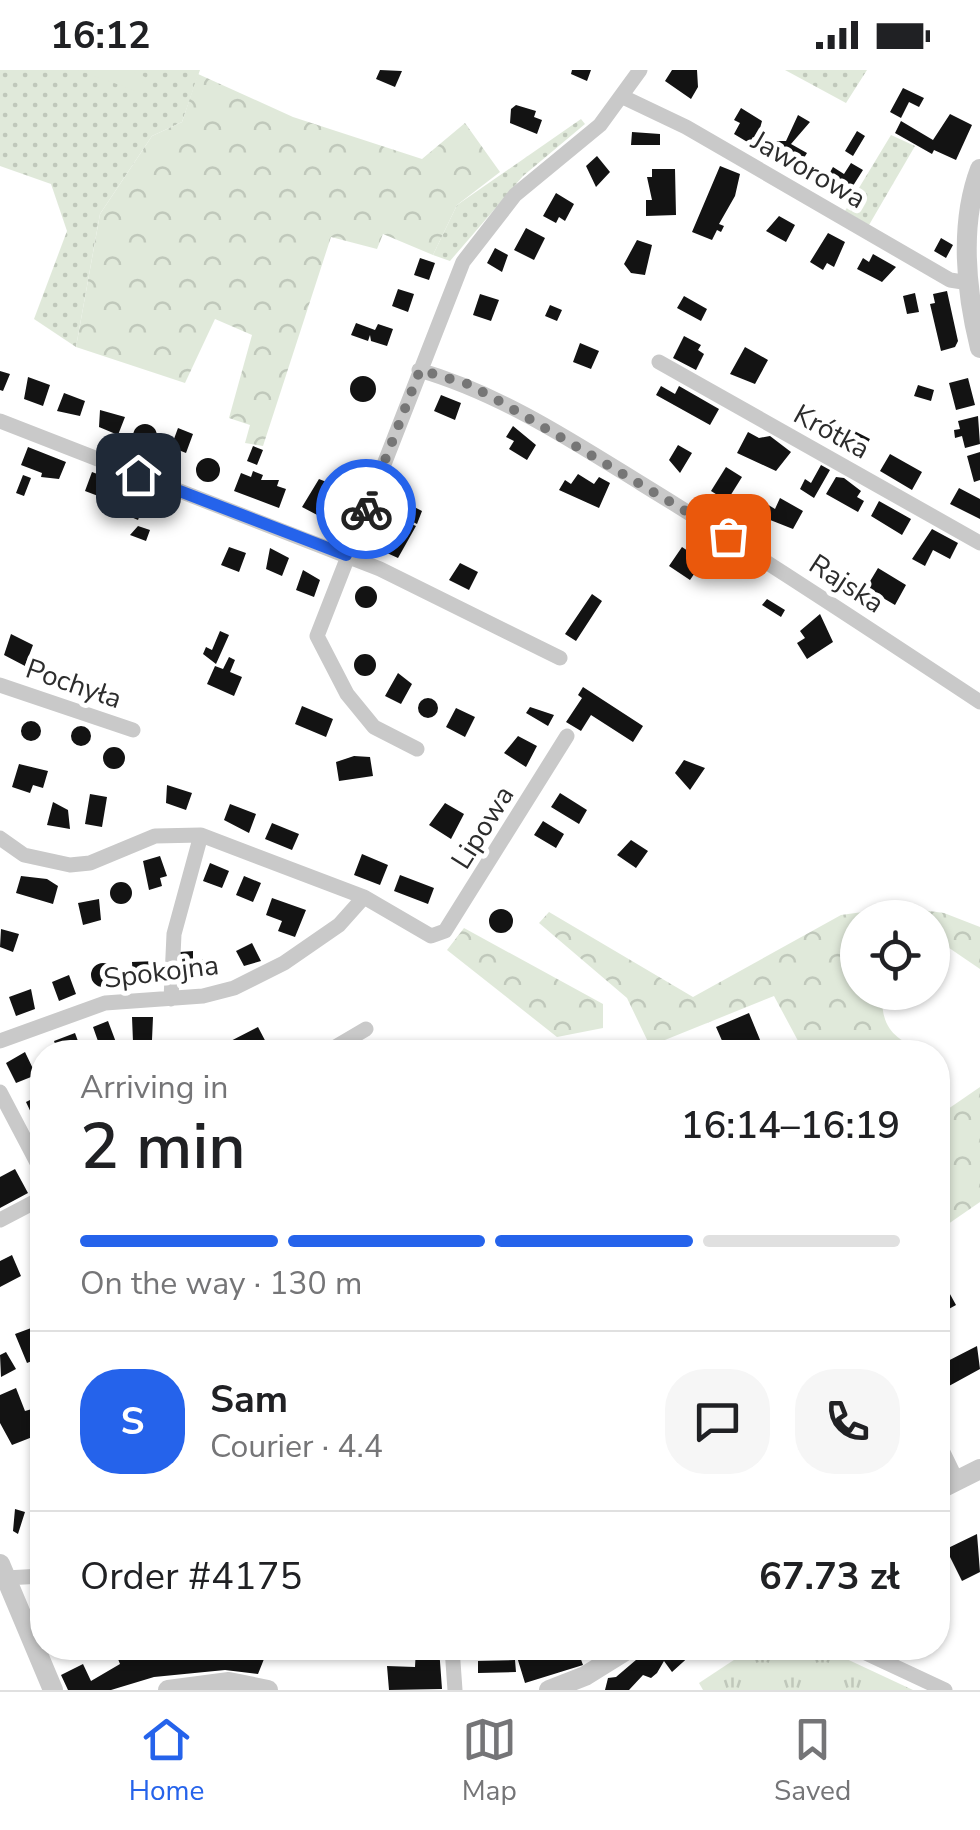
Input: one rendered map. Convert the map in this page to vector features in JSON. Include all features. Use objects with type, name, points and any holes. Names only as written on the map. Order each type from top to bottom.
[{"type":"street","points":[[417,749],[374,727],[348,694],[317,636],[453,282],[478,239],[532,179],[600,125],[624,98],[640,70]]},
{"type":"street","name":"Jaworowa","points":[[624,98],[686,127],[950,280],[970,283]]},
{"type":"street","points":[[980,169],[970,212],[970,283],[980,348]]},
{"type":"street","name":"Krótka","points":[[659,362],[980,543]]},
{"type":"street","name":"Rajska","points":[[420,370],[468,384],[608,464],[850,614],[980,702]]},
{"type":"street","points":[[0,421],[346,555],[560,658]]},
{"type":"street","name":"Pochyła","points":[[0,684],[133,730]]},
{"type":"street","name":"Lipowa","points":[[364,897],[431,936],[444,931],[567,736]]},
{"type":"street","points":[[0,838],[24,854],[70,865],[90,862],[155,836],[202,835],[364,897]]},
{"type":"street","points":[[171,999],[174,934],[202,835]]},
{"type":"street","name":"Spokojna","points":[[0,1041],[105,1002],[171,999],[234,988],[284,963],[353,914],[364,897]]},
{"type":"street","points":[[347,1040],[366,1029]]},
{"type":"street","points":[[0,1092],[30,1149]]},
{"type":"street","points":[[0,1220],[30,1204]]},
{"type":"street","points":[[950,1484],[980,1469]]},
{"type":"street","points":[[3,1571],[30,1574]]},
{"type":"street","points":[[3,1571],[30,1635]]},
{"type":"street","points":[[40,1660],[53,1690]]},
{"type":"street","points":[[453,1660],[455,1690]]},
{"type":"street","points":[[558,1689],[609,1660]]},
{"type":"street","points":[[880,1660],[945,1690]]},
{"type":"street","points":[[168,1690],[229,1682],[268,1690]]},
{"type":"green space","points":[[0,70],[200,70],[182,122],[152,136],[100,214],[76,347],[34,319],[67,231],[51,184],[0,166]]},
{"type":"green space","points":[[78,70],[127,70],[145,77],[139,92]]},
{"type":"green space","points":[[785,70],[867,70],[846,103]]},
{"type":"green space","points":[[198,74],[293,117],[422,159],[465,123],[500,172],[457,205],[433,255],[383,234],[377,249],[331,237],[263,446],[245,443],[250,425],[229,418],[252,335],[215,319],[185,383],[76,347],[100,214],[152,136],[182,122]]},
{"type":"green space","points":[[581,119],[585,124],[523,176],[450,261],[433,255],[457,205]]},
{"type":"green space","points":[[891,135],[915,146],[869,225],[845,211]]},
{"type":"green space","points":[[549,912],[693,997],[840,916],[840,1010],[883,1010],[887,1024],[902,1040],[798,1040],[774,996],[665,1040],[647,1040],[627,998],[539,923]]},
{"type":"green space","points":[[950,915],[980,927],[980,969],[950,949]]},
{"type":"green space","points":[[464,928],[603,1004],[603,1028],[557,1037],[447,950]]},
{"type":"green space","points":[[980,1087],[980,1202],[950,1223],[950,1108]]},
{"type":"green space","points":[[734,1660],[849,1660],[913,1690],[703,1690],[699,1683]]},
{"type":"building","points":[[380,70],[402,71],[395,87],[376,79]]},
{"type":"building","points":[[572,70],[591,70],[587,81],[571,74]]},
{"type":"building","points":[[672,70],[697,70],[698,87],[691,99],[665,81]]},
{"type":"building","points":[[903,88],[924,98],[919,107],[909,102],[901,118],[890,112]]},
{"type":"building","points":[[516,105],[536,111],[534,117],[542,120],[537,134],[510,123],[511,109]]},
{"type":"building","points":[[741,108],[762,121],[757,139],[753,137],[749,143],[734,134],[740,123],[734,120]]},
{"type":"building","points":[[950,114],[972,125],[956,160],[934,150],[932,154],[895,133],[901,121],[933,140]]},
{"type":"building","points":[[798,115],[810,122],[791,144],[807,153],[796,171],[770,155],[774,141],[786,141]]},
{"type":"building","points":[[857,131],[865,136],[853,156],[845,151]]},
{"type":"building","points":[[632,132],[660,134],[660,145],[631,145]]},
{"type":"building","points":[[597,156],[610,172],[596,187],[586,166]]},
{"type":"building","points":[[851,163],[863,170],[844,200],[824,183],[833,167],[844,174]]},
{"type":"building","points":[[720,166],[740,174],[735,196],[719,224],[724,226],[712,240],[692,232]]},
{"type":"building","points":[[652,169],[675,169],[676,215],[646,216],[646,200],[652,200],[647,177],[652,177]]},
{"type":"building","points":[[556,193],[574,204],[565,221],[559,217],[556,223],[543,216]]},
{"type":"building","points":[[779,216],[795,225],[786,242],[766,231]]},
{"type":"building","points":[[526,228],[545,238],[534,260],[514,250]]},
{"type":"building","points":[[828,233],[845,242],[834,267],[827,263],[823,270],[810,262]]},
{"type":"building","points":[[941,238],[953,245],[946,258],[934,251]]},
{"type":"building","points":[[637,240],[652,245],[645,275],[631,273],[624,264]]},
{"type":"building","points":[[495,248],[508,255],[502,272],[487,263]]},
{"type":"building","points":[[873,254],[896,267],[882,282],[857,269],[863,258],[869,262]]},
{"type":"building","points":[[420,258],[435,263],[429,280],[414,275]]},
{"type":"building","points":[[398,289],[414,294],[408,312],[392,306]]},
{"type":"building","points":[[947,291],[958,341],[955,347],[941,351],[930,304],[935,303],[933,294]]},
{"type":"building","points":[[915,293],[919,312],[907,314],[903,296]]},
{"type":"building","points":[[480,294],[499,300],[491,321],[473,315]]},
{"type":"building","points":[[684,296],[707,309],[701,321],[677,308]]},
{"type":"building","points":[[550,305],[562,310],[557,321],[545,316]]},
{"type":"building","points":[[356,323],[375,330],[378,324],[393,329],[387,346],[371,341],[370,335],[368,341],[351,335]]},
{"type":"building","points":[[684,336],[701,345],[698,350],[704,354],[696,370],[673,358]]},
{"type":"building","points":[[580,343],[599,351],[591,369],[573,362]]},
{"type":"building","points":[[745,347],[768,360],[755,384],[730,374]]},
{"type":"building","points":[[0,371],[10,374],[3,391],[0,390]]},
{"type":"building","points":[[363,376],[372,380],[376,389],[372,398],[363,402],[354,398],[350,389],[354,380]]},
{"type":"building","points":[[28,377],[50,385],[43,406],[24,399]]},
{"type":"building","points":[[968,378],[975,405],[956,410],[949,383]]},
{"type":"building","points":[[918,385],[934,390],[931,401],[914,396]]},
{"type":"building","points":[[661,386],[675,394],[679,386],[719,409],[710,425],[656,395]]},
{"type":"building","points":[[64,393],[85,401],[80,416],[57,411]]},
{"type":"building","points":[[441,395],[461,403],[455,420],[434,411]]},
{"type":"building","points":[[100,410],[125,417],[118,435],[99,427]]},
{"type":"building","points":[[978,416],[980,444],[965,448],[962,436],[955,438],[954,430],[960,429],[958,421]]},
{"type":"building","points":[[837,422],[870,439],[863,451],[829,437]]},
{"type":"building","points":[[145,424],[157,436],[145,448],[133,436]]},
{"type":"building","points":[[513,426],[536,445],[527,460],[509,449],[514,441],[506,437]]},
{"type":"building","points":[[178,428],[193,434],[186,453],[171,447]]},
{"type":"building","points":[[748,432],[759,438],[770,436],[791,452],[776,471],[737,453]]},
{"type":"building","points":[[678,445],[692,453],[680,473],[669,460]]},
{"type":"building","points":[[253,446],[263,450],[257,465],[247,461]]},
{"type":"building","points":[[28,447],[66,462],[59,479],[41,477],[42,473],[21,465]]},
{"type":"building","points":[[980,452],[980,480],[974,482],[967,456]]},
{"type":"building","points":[[890,454],[922,472],[912,490],[880,471]]},
{"type":"building","points":[[208,458],[220,470],[208,482],[196,470]]},
{"type":"building","points":[[821,465],[830,470],[814,498],[800,489],[805,479],[811,483]]},
{"type":"building","points":[[726,467],[742,477],[727,501],[711,491]]},
{"type":"building","points":[[253,471],[263,475],[261,480],[279,480],[277,486],[286,489],[279,508],[234,491],[241,473],[251,477]]},
{"type":"building","points":[[92,472],[113,480],[106,499],[85,491]]},
{"type":"building","points":[[578,474],[594,484],[599,477],[610,483],[599,508],[559,490],[565,480],[571,484]]},
{"type":"building","points":[[23,475],[31,478],[24,496],[16,493]]},
{"type":"building","points":[[836,477],[844,478],[861,491],[857,497],[864,501],[858,512],[826,494]]},
{"type":"building","points":[[319,479],[334,485],[321,517],[302,507]]},
{"type":"building","points":[[124,484],[159,498],[151,516],[141,512],[138,520],[124,514],[127,508],[117,504]]},
{"type":"building","points":[[959,488],[980,499],[980,519],[950,504]]},
{"type":"building","points":[[389,494],[422,511],[417,524],[383,507]]},
{"type":"building","points":[[780,498],[803,511],[793,529],[755,514],[762,501],[775,509]]},
{"type":"building","points":[[879,501],[911,519],[902,535],[871,516]]},
{"type":"building","points":[[381,514],[393,520],[390,527],[396,529],[400,519],[416,526],[398,558],[367,544]]},
{"type":"building","points":[[138,526],[150,530],[146,541],[130,535]]},
{"type":"building","points":[[932,529],[958,543],[950,559],[933,550],[925,566],[912,559]]},
{"type":"building","points":[[229,547],[246,553],[239,572],[221,565]]},
{"type":"building","points":[[682,547],[703,561],[690,580],[669,566]]},
{"type":"building","points":[[270,548],[289,558],[282,576],[266,569]]},
{"type":"building","points":[[460,563],[478,572],[469,590],[449,580]]},
{"type":"building","points":[[878,568],[906,585],[895,605],[866,588]]},
{"type":"building","points":[[303,570],[320,580],[314,597],[296,590]]},
{"type":"building","points":[[366,586],[374,589],[374,605],[366,608],[358,605],[355,597],[358,589]]},
{"type":"building","points":[[592,594],[602,601],[576,641],[565,634]]},
{"type":"building","points":[[767,599],[785,610],[781,617],[762,605]]},
{"type":"building","points":[[820,614],[833,642],[807,659],[797,643],[805,638],[800,631]]},
{"type":"building","points":[[220,631],[229,635],[216,664],[203,654],[206,647],[212,650]]},
{"type":"building","points":[[11,634],[33,645],[25,666],[4,655]]},
{"type":"building","points":[[365,654],[373,657],[373,673],[365,676],[357,673],[354,665],[357,657]]},
{"type":"building","points":[[229,657],[235,660],[230,672],[242,677],[234,696],[207,684],[215,666],[223,669]]},
{"type":"building","points":[[398,673],[412,684],[401,704],[385,696]]},
{"type":"building","points":[[583,687],[643,726],[633,742],[591,715],[581,731],[566,722],[582,698],[578,695]]},
{"type":"building","points":[[428,698],[438,708],[428,718],[418,708]]},
{"type":"building","points":[[302,706],[333,719],[326,737],[295,724]]},
{"type":"building","points":[[530,707],[554,715],[548,726],[526,713]]},
{"type":"building","points":[[456,708],[475,717],[465,737],[446,727]]},
{"type":"building","points":[[31,721],[41,731],[31,741],[21,731]]},
{"type":"building","points":[[81,726],[91,736],[81,746],[71,736]]},
{"type":"building","points":[[518,736],[537,746],[526,767],[504,753]]},
{"type":"building","points":[[114,747],[122,750],[122,766],[114,769],[106,766],[103,758],[106,750]]},
{"type":"building","points":[[354,756],[370,757],[373,776],[339,781],[336,762]]},
{"type":"building","points":[[684,760],[705,768],[690,790],[675,773]]},
{"type":"building","points":[[19,764],[48,771],[43,788],[33,785],[30,793],[12,787]]},
{"type":"building","points":[[167,785],[192,793],[186,810],[166,803]]},
{"type":"building","points":[[560,793],[587,810],[579,824],[551,807]]},
{"type":"building","points":[[90,794],[107,797],[102,827],[85,824]]},
{"type":"building","points":[[53,802],[68,810],[70,829],[47,825]]},
{"type":"building","points":[[445,803],[464,814],[451,839],[429,825]]},
{"type":"building","points":[[230,804],[256,814],[249,833],[224,820]]},
{"type":"building","points":[[543,821],[564,834],[556,848],[534,835]]},
{"type":"building","points":[[272,823],[299,834],[292,850],[265,839]]},
{"type":"building","points":[[631,840],[648,851],[636,868],[617,855]]},
{"type":"building","points":[[362,854],[388,865],[380,885],[354,875]]},
{"type":"building","points":[[160,856],[167,876],[160,878],[162,886],[149,890],[143,861]]},
{"type":"building","points":[[210,863],[229,871],[222,888],[203,881]]},
{"type":"building","points":[[400,875],[434,888],[428,904],[394,891]]},
{"type":"building","points":[[21,876],[47,879],[58,886],[53,904],[16,893]]},
{"type":"building","points":[[244,876],[261,883],[253,902],[236,895]]},
{"type":"building","points":[[121,882],[129,885],[129,901],[121,904],[113,901],[110,893],[113,885]]},
{"type":"building","points":[[272,898],[306,910],[295,937],[278,931],[282,921],[266,915]]},
{"type":"building","points":[[99,899],[101,920],[83,925],[78,903]]},
{"type":"building","points":[[501,909],[510,912],[510,930],[501,933],[492,930],[489,921],[492,912]]},
{"type":"building","points":[[1,929],[19,934],[13,952],[0,947]]},
{"type":"building","points":[[252,943],[261,961],[244,966],[236,951]]},
{"type":"building","points":[[193,951],[193,959],[203,959],[203,975],[185,977],[180,952]]},
{"type":"building","points":[[157,961],[151,980],[133,980],[132,962]]},
{"type":"building","points":[[103,963],[115,975],[103,987],[91,975]]},
{"type":"building","points":[[69,975],[76,994],[59,1001],[52,982]]},
{"type":"building","points":[[31,989],[35,1009],[16,1016],[9,997]]},
{"type":"building","points":[[749,1013],[760,1040],[722,1040],[716,1027]]},
{"type":"building","points":[[132,1017],[153,1017],[152,1040],[133,1040]]},
{"type":"building","points":[[108,1021],[115,1040],[98,1040],[93,1027]]},
{"type":"building","points":[[258,1027],[265,1040],[233,1040]]},
{"type":"building","points":[[75,1033],[78,1040],[57,1040]]},
{"type":"building","points":[[25,1052],[30,1077],[16,1083],[6,1063]]},
{"type":"building","points":[[15,1169],[28,1193],[0,1208],[0,1177]]},
{"type":"building","points":[[12,1255],[21,1276],[0,1287],[0,1261]]},
{"type":"building","points":[[30,1328],[30,1362],[27,1363],[15,1334]]},
{"type":"building","points":[[977,1346],[980,1369],[950,1385],[950,1360]]},
{"type":"building","points":[[6,1352],[16,1369],[1,1377],[0,1355]]},
{"type":"building","points":[[16,1388],[25,1411],[30,1410],[30,1438],[12,1445],[0,1423],[0,1395]]},
{"type":"building","points":[[15,1509],[25,1512],[18,1534],[13,1531]]},
{"type":"building","points":[[977,1534],[980,1572],[962,1581],[950,1557],[950,1547]]},
{"type":"building","points":[[118,1660],[264,1660],[258,1674],[225,1670],[154,1677],[111,1690],[68,1690],[61,1675],[83,1664],[91,1681],[120,1664]]},
{"type":"building","points":[[415,1660],[440,1660],[442,1689],[389,1690],[387,1666],[415,1667]]},
{"type":"building","points":[[515,1660],[516,1672],[478,1673],[478,1661]]},
{"type":"building","points":[[518,1660],[581,1660],[583,1665],[525,1683]]},
{"type":"building","points":[[636,1660],[685,1660],[672,1672],[664,1661],[651,1678],[643,1675],[629,1690],[605,1690],[608,1678],[616,1677]]},
{"type":"way so far","points":[[366,509],[420,370],[468,384],[728,536]]},
{"type":"route","points":[[138,475],[346,555],[366,509]]}]
